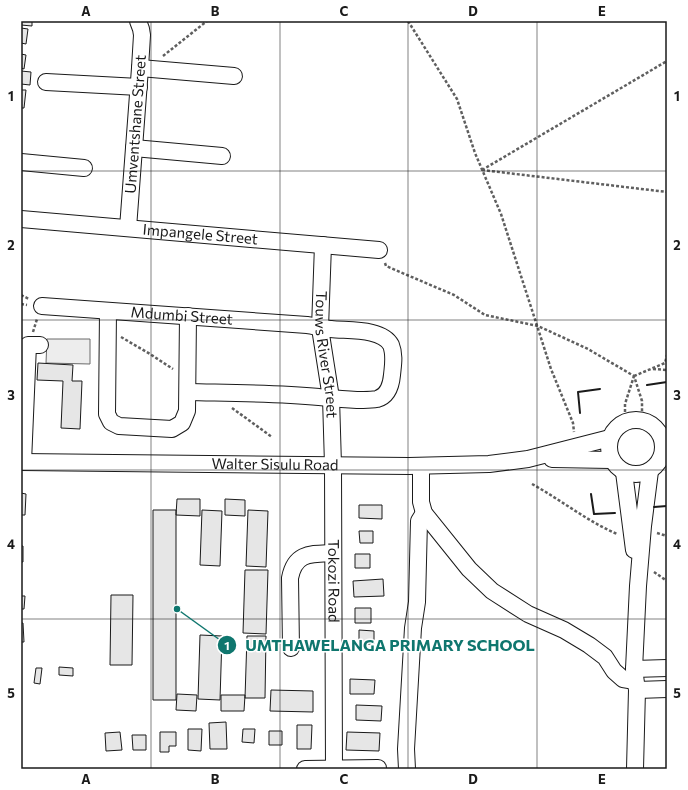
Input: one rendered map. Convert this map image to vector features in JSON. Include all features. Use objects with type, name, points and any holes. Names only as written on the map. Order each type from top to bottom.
[{"type":"street","name":"Umventshane Street","points":[[128,228],[142,35],[138,21]]},
{"type":"street","points":[[140,68],[234,76]]},
{"type":"street","points":[[46,82],[139,87]]},
{"type":"street","points":[[134,148],[222,156]]},
{"type":"street","points":[[21,162],[84,168]]},
{"type":"street","name":"Impangele Street","points":[[21,219],[379,250]]},
{"type":"street","name":"Touws River Street","points":[[323,245],[320,328],[330,398],[333,465]]},
{"type":"street","name":"Mdumbi Street","points":[[42,306],[307,325],[320,328],[371,332],[386,339],[391,346],[394,356],[392,380],[386,394],[376,399],[330,398]]},
{"type":"street","points":[[108,311],[108,414],[111,422],[119,426],[172,429],[182,422],[187,411],[188,316]]},
{"type":"street","points":[[22,462],[34,345]]},
{"type":"street","points":[[188,386],[211,392],[330,398]]},
{"type":"street","points":[[642,420],[662,429],[661,438],[665,453],[660,461],[650,471],[633,475],[616,467],[611,460],[608,451],[610,438],[617,427],[625,422],[642,420]]},
{"type":"street","name":"Walter Sisulu Road","points":[[22,462],[421,466],[489,464],[528,459],[610,438]]},
{"type":"street","name":"Walter Sisulu Road","points":[[528,459],[611,460]]},
{"type":"street","name":"Tokozi Road","points":[[333,465],[334,769]]},
{"type":"street","points":[[421,466],[421,502],[424,513],[469,569],[492,591],[528,614],[564,630],[589,644],[604,657],[614,671],[623,680],[635,680],[667,689]]},
{"type":"street","points":[[636,769],[635,680],[638,586],[650,471]]},
{"type":"street","points":[[624,472],[638,586]]},
{"type":"street","points":[[407,769],[406,749],[413,628],[417,602],[419,521],[424,513]]},
{"type":"street","points":[[291,648],[290,578],[295,563],[301,557],[313,554],[333,553]]},
{"type":"street","points":[[635,680],[667,668]]},
{"type":"street","points":[[305,769],[378,768]]},
{"type":"path","points":[[163,70],[163,54],[207,21]]},
{"type":"path","points":[[408,21],[457,99],[475,153],[501,214],[551,369],[573,423],[574,436]]},
{"type":"path","points":[[482,170],[667,61]]},
{"type":"path","points":[[482,170],[667,192]]},
{"type":"path","points":[[379,250],[386,266],[454,295],[485,315],[538,326],[588,349],[634,376],[642,401],[642,420]]},
{"type":"path","points":[[34,345],[42,306]]},
{"type":"path","points":[[108,328],[150,354],[188,386]]},
{"type":"path","points":[[634,376],[653,369],[665,362],[667,355]]},
{"type":"path","points":[[653,369],[667,370]]},
{"type":"path","points":[[625,422],[625,404],[634,376]]},
{"type":"path","points":[[211,392],[272,437]]},
{"type":"path","points":[[532,484],[573,508],[584,517],[619,535]]},
{"type":"path","points":[[652,531],[667,536]]},
{"type":"path","points":[[654,572],[667,581]]},
{"type":"shaded area","points":[[47,339],[90,339],[90,364],[46,363]]},
{"type":"building","points":[[21,21],[32,21],[32,26],[21,25]]},
{"type":"building","points":[[21,28],[28,29],[26,44],[21,43]]},
{"type":"building","points":[[21,54],[26,55],[24,69],[21,68]]},
{"type":"building","points":[[21,71],[31,72],[30,85],[21,84]]},
{"type":"building","points":[[21,90],[26,90],[24,108],[21,108]]},
{"type":"building","points":[[38,363],[73,365],[72,381],[82,381],[80,429],[61,428],[63,381],[37,380]]},
{"type":"building","points":[[21,493],[26,494],[25,515],[21,515]]},
{"type":"building","points":[[177,499],[200,499],[200,516],[176,515]]},
{"type":"building","points":[[225,499],[245,500],[245,516],[225,515]]},
{"type":"building","points":[[359,505],[382,505],[382,519],[359,518]]},
{"type":"building","points":[[153,510],[176,510],[176,700],[153,700]]},
{"type":"building","points":[[202,510],[222,511],[220,566],[200,565]]},
{"type":"building","points":[[248,510],[268,511],[266,567],[246,566]]},
{"type":"building","points":[[359,531],[373,531],[373,543],[360,543]]},
{"type":"building","points":[[21,546],[23,546],[23,562],[21,562]]},
{"type":"building","points":[[355,554],[370,554],[370,568],[355,568]]},
{"type":"building","points":[[245,570],[268,570],[266,634],[243,633]]},
{"type":"building","points":[[383,579],[384,596],[354,597],[353,581]]},
{"type":"building","points":[[111,595],[133,595],[132,665],[110,665]]},
{"type":"building","points":[[21,596],[25,596],[24,609],[21,609]]},
{"type":"building","points":[[355,608],[371,608],[371,623],[355,623]]},
{"type":"building","points":[[21,623],[23,623],[24,642],[21,642]]},
{"type":"building","points":[[359,630],[374,631],[374,644],[359,644]]},
{"type":"building","points":[[200,635],[222,636],[220,700],[198,699]]},
{"type":"building","points":[[247,636],[266,636],[265,698],[245,698]]},
{"type":"building","points":[[59,667],[73,668],[73,676],[59,675]]},
{"type":"building","points":[[36,668],[42,668],[40,684],[34,683]]},
{"type":"building","points":[[350,679],[375,680],[374,694],[350,694]]},
{"type":"building","points":[[271,690],[313,691],[313,712],[270,711]]},
{"type":"building","points":[[177,694],[197,695],[196,711],[176,710]]},
{"type":"building","points":[[221,695],[245,695],[244,711],[221,711]]},
{"type":"building","points":[[356,705],[382,706],[381,721],[356,720]]},
{"type":"building","points":[[226,722],[227,749],[210,749],[209,723]]},
{"type":"building","points":[[297,725],[312,725],[311,749],[297,749]]},
{"type":"building","points":[[188,729],[202,729],[201,751],[188,750]]},
{"type":"building","points":[[243,729],[255,729],[254,743],[242,742]]},
{"type":"building","points":[[269,731],[282,731],[282,745],[269,745]]},
{"type":"building","points":[[120,732],[122,750],[106,751],[105,733]]},
{"type":"building","points":[[160,732],[176,732],[176,746],[169,746],[169,752],[160,752]]},
{"type":"building","points":[[347,732],[380,733],[379,751],[346,750]]},
{"type":"building","points":[[132,735],[146,735],[146,750],[133,750]]},
{"type":"wall","points":[[647,385],[667,382]]},
{"type":"wall","points":[[580,413],[578,392],[600,389]]},
{"type":"wall","points":[[591,494],[594,514],[615,513]]},
{"type":"wall","points":[[654,507],[667,506]]},
{"type":"place","name":"UMTHAWELANGA PRIMARY SCHOOL","points":[[177,609]]}]
